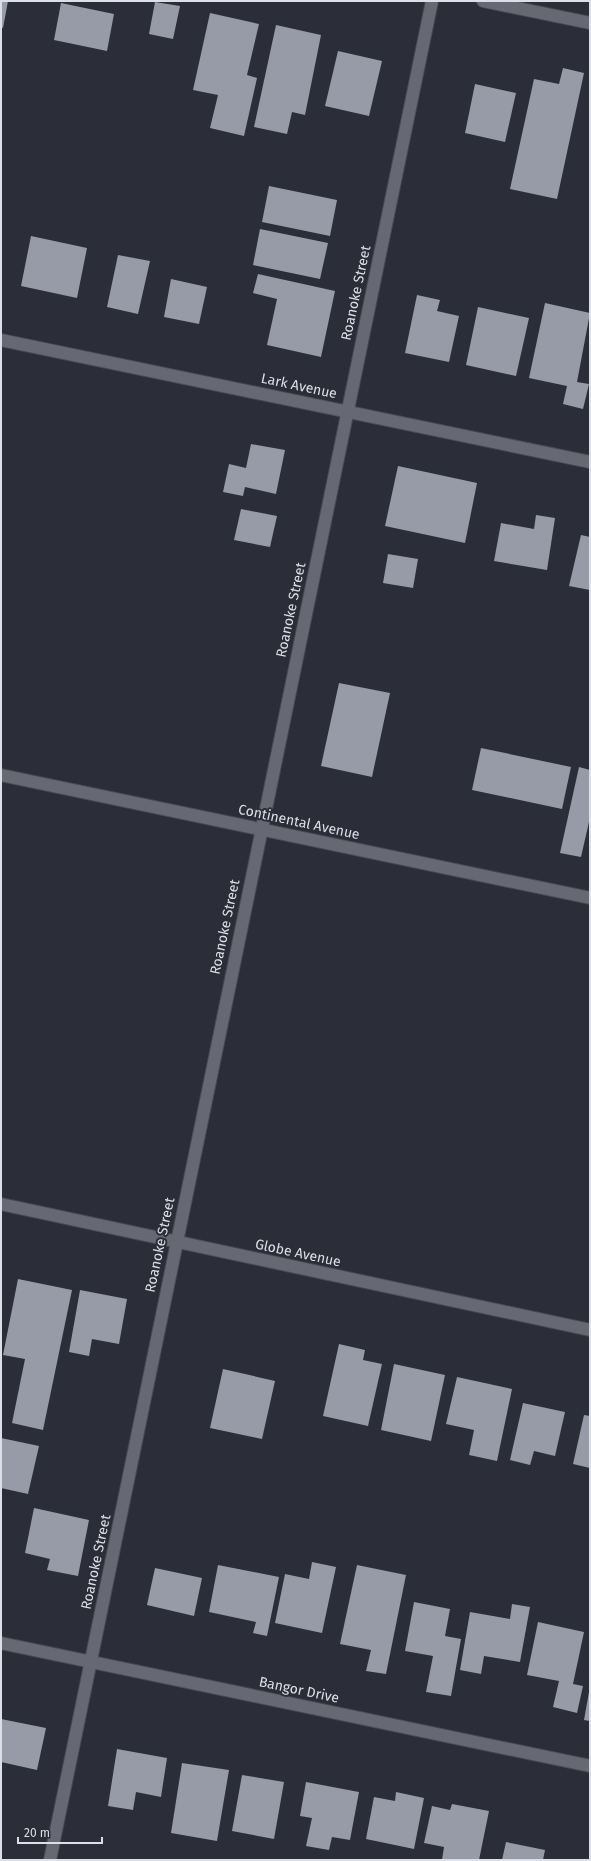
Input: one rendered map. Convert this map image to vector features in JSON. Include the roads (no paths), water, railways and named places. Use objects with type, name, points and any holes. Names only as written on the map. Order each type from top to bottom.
[{"type":"street","name":"Roanoke Street","points":[[50,1860],[432,1]]},
{"type":"street","points":[[483,1],[590,23]]},
{"type":"street","name":"Lark Avenue","points":[[1,340],[590,462]]},
{"type":"street","name":"Continental Avenue","points":[[1,775],[590,898]]},
{"type":"street","name":"Globe Avenue","points":[[1,1204],[176,1243],[590,1330]]},
{"type":"street","name":"Bangor Drive","points":[[1,1643],[590,1766]]}]
